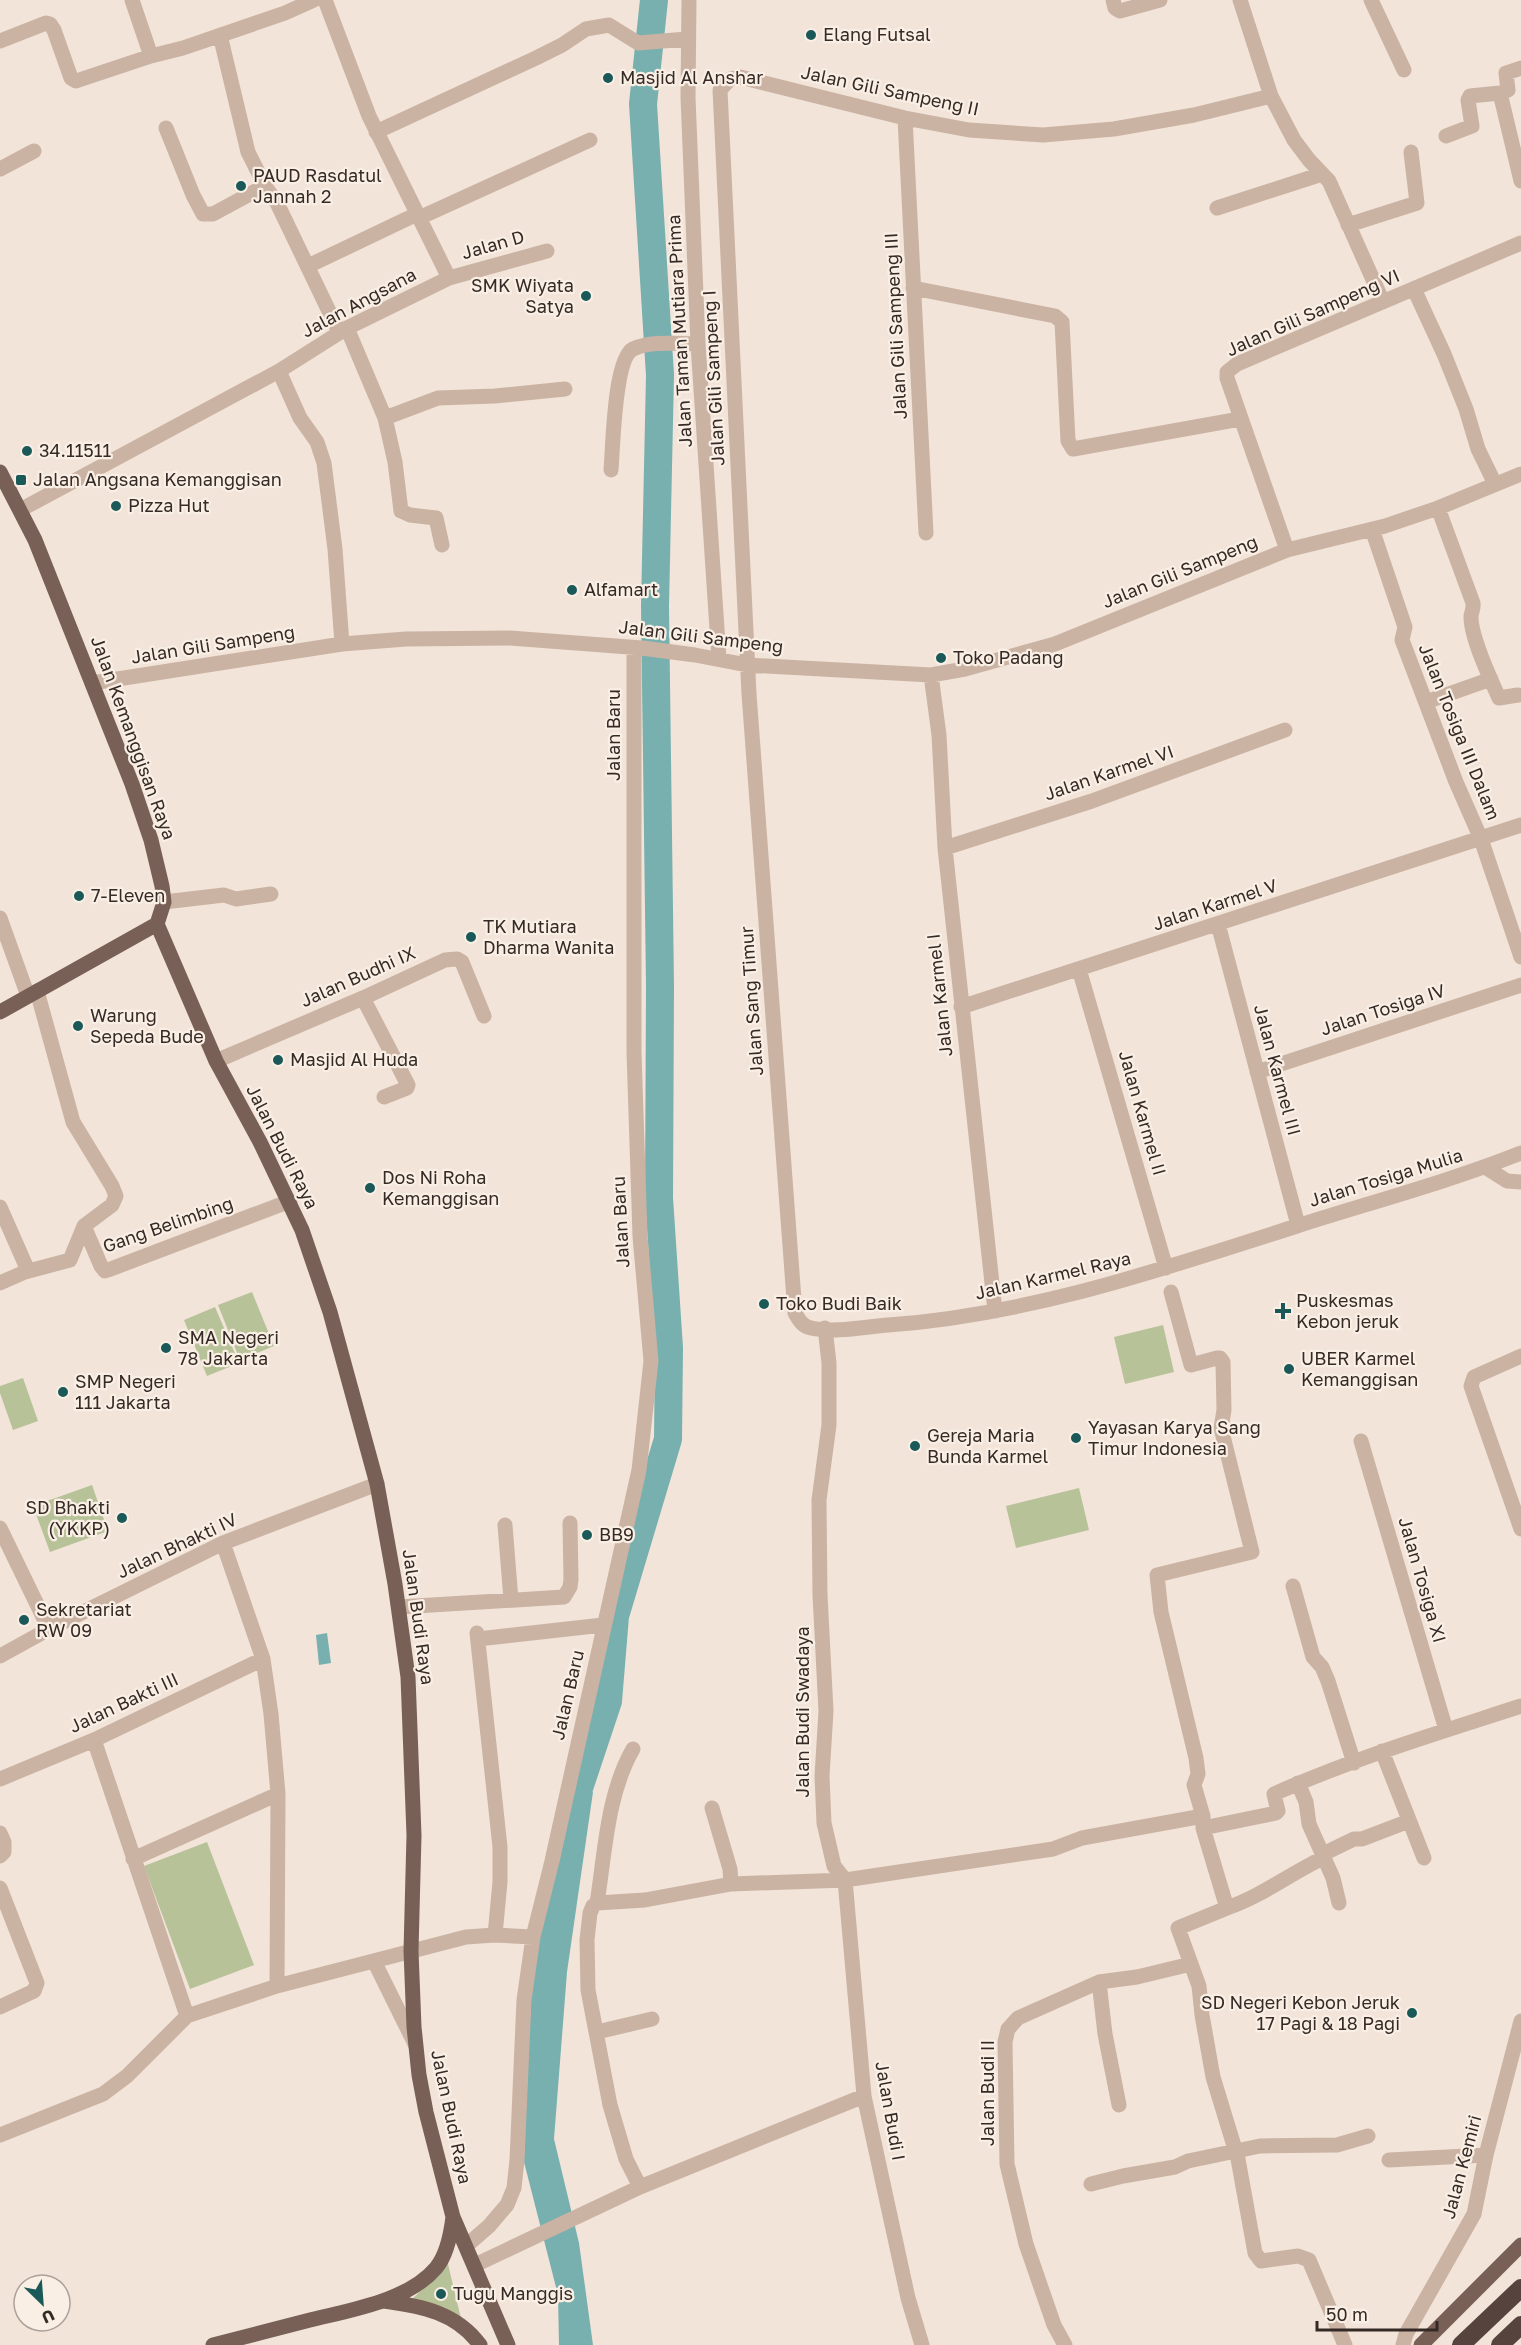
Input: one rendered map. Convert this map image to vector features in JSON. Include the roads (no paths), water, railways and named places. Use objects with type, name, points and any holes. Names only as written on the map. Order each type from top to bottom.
[{"type":"highway","points":[[1461,2345],[1521,2288]]},
{"type":"highway","points":[[1500,2345],[1521,2325]]},
{"type":"main road","name":"Jalan Kemanggisan Raya","points":[[0,472],[20,510],[62,604],[136,795],[158,866],[164,902],[157,924]]},
{"type":"main road","points":[[0,1012],[157,924]]},
{"type":"main road","name":"Jalan Budi Raya","points":[[157,924],[216,1060],[290,1202],[313,1259],[330,1312],[377,1484],[399,1607],[408,1677],[413,1802],[411,1951],[415,2044],[426,2112],[453,2217],[508,2345]]},
{"type":"main road","points":[[213,2345],[384,2301],[414,2286],[438,2266],[451,2230],[453,2217]]},
{"type":"main road","points":[[1421,2345],[1521,2245]]},
{"type":"main road","points":[[384,2301],[430,2309],[460,2323],[477,2340]]},
{"type":"street","points":[[132,0],[150,56]]},
{"type":"street","points":[[0,41],[46,23],[50,24],[71,78],[76,81],[150,56],[183,48],[285,13],[314,0]]},
{"type":"street","points":[[325,0],[376,132],[449,278]]},
{"type":"street","name":"Jalan Taman Mutiara Prima","points":[[689,0],[687,39],[693,344],[719,659]]},
{"type":"street","points":[[1113,0],[1115,8],[1120,11],[1160,0]]},
{"type":"street","points":[[1240,0],[1271,96],[1294,140],[1329,181],[1383,302]]},
{"type":"street","points":[[1371,0],[1404,70]]},
{"type":"street","points":[[376,132],[536,58],[586,29],[609,25],[638,43],[687,39]]},
{"type":"street","points":[[220,35],[248,152],[343,330],[385,418],[395,462],[401,511],[436,518],[442,545]]},
{"type":"street","points":[[1446,136],[1472,126],[1468,100],[1470,96],[1508,90],[1506,74],[1521,68]]},
{"type":"street","name":"Jalan Gili Sampeng II","points":[[720,90],[730,79],[740,77],[905,118],[969,130],[1043,135],[1114,129],[1210,112],[1271,96]]},
{"type":"street","name":"Jalan Gili Sampeng I","points":[[720,90],[747,665]]},
{"type":"street","points":[[1500,93],[1521,181]]},
{"type":"street","name":"Jalan Gili Sampeng III","points":[[905,118],[926,533]]},
{"type":"street","points":[[166,128],[203,214],[213,214],[265,186]]},
{"type":"street","points":[[308,266],[590,140]]},
{"type":"street","points":[[0,169],[34,151]]},
{"type":"street","points":[[1348,225],[1417,203],[1411,152]]},
{"type":"street","points":[[1217,208],[1322,174]]},
{"type":"street","name":"Jalan Gili Sampeng VI","points":[[1287,550],[1240,419],[1227,372],[1231,367],[1521,243]]},
{"type":"street","name":"Jalan D","points":[[449,278],[547,250]]},
{"type":"street","name":"Jalan Angsana","points":[[20,510],[279,371],[343,330],[449,278]]},
{"type":"street","points":[[913,288],[1055,316],[1062,322],[1068,441],[1074,449],[1240,419]]},
{"type":"street","points":[[1414,289],[1444,354],[1466,408],[1478,449],[1495,484]]},
{"type":"street","points":[[611,470],[616,393],[626,357],[632,350],[647,345],[693,344]]},
{"type":"street","points":[[279,371],[300,418],[317,442],[324,463],[335,549],[342,644]]},
{"type":"street","points":[[385,418],[438,398],[495,396],[565,389]]},
{"type":"street","name":"Jalan Gili Sampeng","points":[[92,683],[342,644],[406,639],[510,638],[638,648],[695,655],[747,665],[931,675],[965,669],[1055,644],[1287,550],[1371,529],[1438,508],[1521,474]]},
{"type":"street","points":[[1438,508],[1473,603],[1471,618],[1478,647],[1499,698],[1518,695]]},
{"type":"street","name":"Jalan Tosiga III Dalam","points":[[1371,529],[1406,627],[1402,640],[1481,839],[1521,957]]},
{"type":"street","name":"Jalan Baru","points":[[466,2246],[489,2226],[507,2205],[514,2188],[524,2000],[533,1937],[639,1470],[651,1361],[640,1236],[634,1052],[638,648]]},
{"type":"street","name":"Jalan Sang Timur","points":[[747,665],[795,1313],[802,1324],[818,1328]]},
{"type":"street","name":"Jalan Karmel I","points":[[931,675],[939,735],[945,848],[994,1311]]},
{"type":"street","points":[[1426,702],[1491,679]]},
{"type":"street","name":"Jalan Karmel VI","points":[[945,848],[1092,801],[1285,730]]},
{"type":"street","name":"Jalan Karmel V","points":[[961,1007],[1521,825]]},
{"type":"street","points":[[164,902],[224,894],[236,899],[271,894]]},
{"type":"street","points":[[0,918],[32,993],[73,1122],[116,1196],[112,1205],[84,1226],[70,1260],[26,1272],[0,1283]]},
{"type":"street","name":"Jalan Karmel III","points":[[1218,924],[1298,1225]]},
{"type":"street","name":"Jalan Budhi IX","points":[[216,1060],[363,998],[445,960],[457,959],[462,962],[484,1016]]},
{"type":"street","name":"Jalan Karmel II","points":[[1079,969],[1166,1268]]},
{"type":"street","name":"Jalan Tosiga IV","points":[[1257,1072],[1521,985]]},
{"type":"street","points":[[363,998],[408,1085],[407,1088],[384,1098]]},
{"type":"street","name":"Jalan Tosiga Mulia","points":[[1298,1225],[1485,1167],[1521,1153]]},
{"type":"street","name":"Jalan Tosiga Mulia","points":[[1485,1167],[1507,1180],[1521,1182]]},
{"type":"street","name":"Gang Belimbing","points":[[84,1226],[105,1271],[290,1202]]},
{"type":"street","points":[[0,1207],[26,1266],[26,1272]]},
{"type":"street","name":"Jalan Karmel Raya","points":[[818,1328],[928,1322],[994,1311],[1086,1290],[1166,1268],[1298,1225]]},
{"type":"street","points":[[1171,1292],[1191,1365],[1217,1358],[1220,1358],[1222,1362],[1224,1410],[1221,1428],[1252,1552],[1157,1575],[1161,1612],[1196,1758],[1198,1776],[1194,1785],[1227,1908]]},
{"type":"street","name":"Jalan Budi Swadaya","points":[[818,1328],[829,1363],[829,1425],[819,1500],[820,1595],[826,1711],[822,1776],[824,1823],[834,1866],[844,1880]]},
{"type":"street","points":[[1521,1356],[1474,1377],[1471,1386],[1521,1529]]},
{"type":"street","name":"Jalan Tosiga XI","points":[[1361,1441],[1446,1730]]},
{"type":"street","name":"Jalan Bhakti IV","points":[[0,1656],[49,1629],[223,1543],[377,1484]]},
{"type":"street","points":[[399,1607],[564,1597],[571,1580],[570,1523]]},
{"type":"street","points":[[505,1525],[511,1600]]},
{"type":"street","points":[[0,1528],[49,1629]]},
{"type":"street","points":[[223,1543],[263,1659],[271,1714],[278,1794],[277,1986]]},
{"type":"street","points":[[1293,1586],[1313,1657],[1322,1667],[1328,1681],[1354,1762]]},
{"type":"street","points":[[495,1935],[500,1882],[500,1847],[478,1636],[603,1625]]},
{"type":"street","name":"Jalan Bakti III","points":[[0,1779],[94,1740],[263,1659]]},
{"type":"street","points":[[640,2187],[626,2159],[613,2114],[588,1990],[590,1913],[597,1903],[645,1900],[731,1884],[844,1880],[1053,1850],[1082,1838],[1276,1813],[1278,1811],[1274,1794],[1298,1783],[1382,1751],[1521,1706]]},
{"type":"street","points":[[94,1740],[187,2016]]},
{"type":"street","points":[[597,1903],[612,1810],[633,1749]]},
{"type":"street","points":[[1382,1751],[1424,1858]]},
{"type":"street","points":[[1298,1783],[1306,1802],[1309,1824],[1333,1878],[1339,1903]]},
{"type":"street","points":[[133,1859],[278,1794]]},
{"type":"street","points":[[712,1808],[730,1869],[731,1884]]},
{"type":"street","points":[[1345,2345],[1309,2260],[1298,2256],[1261,2261],[1255,2253],[1236,2152],[1213,2077],[1199,1986],[1179,1927],[1250,1900],[1302,1867],[1354,1839],[1371,1836],[1409,1821]]},
{"type":"street","points":[[0,1833],[4,1846],[4,1852],[0,1856]]},
{"type":"street","name":"Jalan Budi I","points":[[844,1880],[864,2096],[908,2298],[922,2345]]},
{"type":"street","points":[[0,1888],[37,1983],[34,1991],[0,2007]]},
{"type":"street","points":[[0,2135],[103,2094],[127,2076],[187,2016],[277,1986],[466,1937],[495,1935],[533,1937]]},
{"type":"street","points":[[374,1961],[415,2044]]},
{"type":"street","name":"Jalan Budi II","points":[[1065,2345],[1054,2325],[1026,2244],[1007,2164],[1005,2042],[1008,2029],[1018,2018],[1099,1982],[1137,1977],[1191,1964]]},
{"type":"street","points":[[1099,1982],[1105,2034],[1119,2105]]},
{"type":"street","points":[[597,2032],[652,2019]]},
{"type":"street","name":"Jalan Kemiri","points":[[1403,2345],[1406,2334],[1474,2214],[1486,2155],[1521,2021]]},
{"type":"street","points":[[475,2265],[640,2187],[864,2096]]},
{"type":"street","points":[[1091,2184],[1175,2167],[1188,2161],[1260,2146],[1337,2145],[1368,2136]]},
{"type":"street","points":[[1389,2160],[1486,2155]]},
{"type":"water","points":[[327,1633],[331,1663],[319,1665],[316,1635]]},
{"type":"water","points":[[593,1792],[567,1972],[554,2139],[579,2243],[593,2345],[559,2345],[558,2295],[524,2162],[527,1983],[566,1801]]},
{"type":"waterway","points":[[571,1837],[575,1800],[608,1701],[615,1616],[668,1439],[669,1348],[659,1198],[660,986],[655,606],[660,375],[643,104],[654,0]]},
{"type":"place","name":"Elang Futsal","points":[[811,35]]},
{"type":"place","name":"Masjid Al Anshar","points":[[608,78]]},
{"type":"place","name":"PAUD Rasdatul Jannah 2","points":[[241,186]]},
{"type":"place","name":"SMK Wiyata Satya","points":[[586,296]]},
{"type":"place","name":"34.11511","points":[[27,451]]},
{"type":"place","name":"Jalan Angsana Kemanggisan","points":[[21,480]]},
{"type":"place","name":"Pizza Hut","points":[[116,506]]},
{"type":"place","name":"Alfamart","points":[[572,590]]},
{"type":"place","name":"Toko Padang","points":[[941,658]]},
{"type":"place","name":"7-Eleven","points":[[79,896]]},
{"type":"place","name":"TK Mutiara Dharma Wanita","points":[[471,937]]},
{"type":"place","name":"Warung Sepeda Bude","points":[[78,1026]]},
{"type":"place","name":"Masjid Al Huda","points":[[278,1060]]},
{"type":"place","name":"Dos Ni Roha Kemanggisan","points":[[370,1188]]},
{"type":"place","name":"Toko Budi Baik","points":[[764,1304]]},
{"type":"place","name":"Puskesmas Kebon jeruk","points":[[1283,1311]]},
{"type":"place","name":"SMA Negeri 78 Jakarta","points":[[166,1348]]},
{"type":"place","name":"UBER Karmel Kemanggisan","points":[[1289,1369]]},
{"type":"place","name":"SMP Negeri 111 Jakarta","points":[[63,1392]]},
{"type":"place","name":"Yayasan Karya Sang Timur Indonesia","points":[[1076,1438]]},
{"type":"place","name":"Gereja Maria Bunda Karmel","points":[[915,1446]]},
{"type":"place","name":"SD Bhakti (YKKP)","points":[[122,1518]]},
{"type":"place","name":"BB9","points":[[587,1535]]},
{"type":"place","name":"Sekretariat RW 09","points":[[24,1620]]},
{"type":"place","name":"SD Negeri Kebon Jeruk 17 Pagi & 18 Pagi","points":[[1412,2013]]},
{"type":"place","name":"Tugu Manggis","points":[[441,2294]]}]
